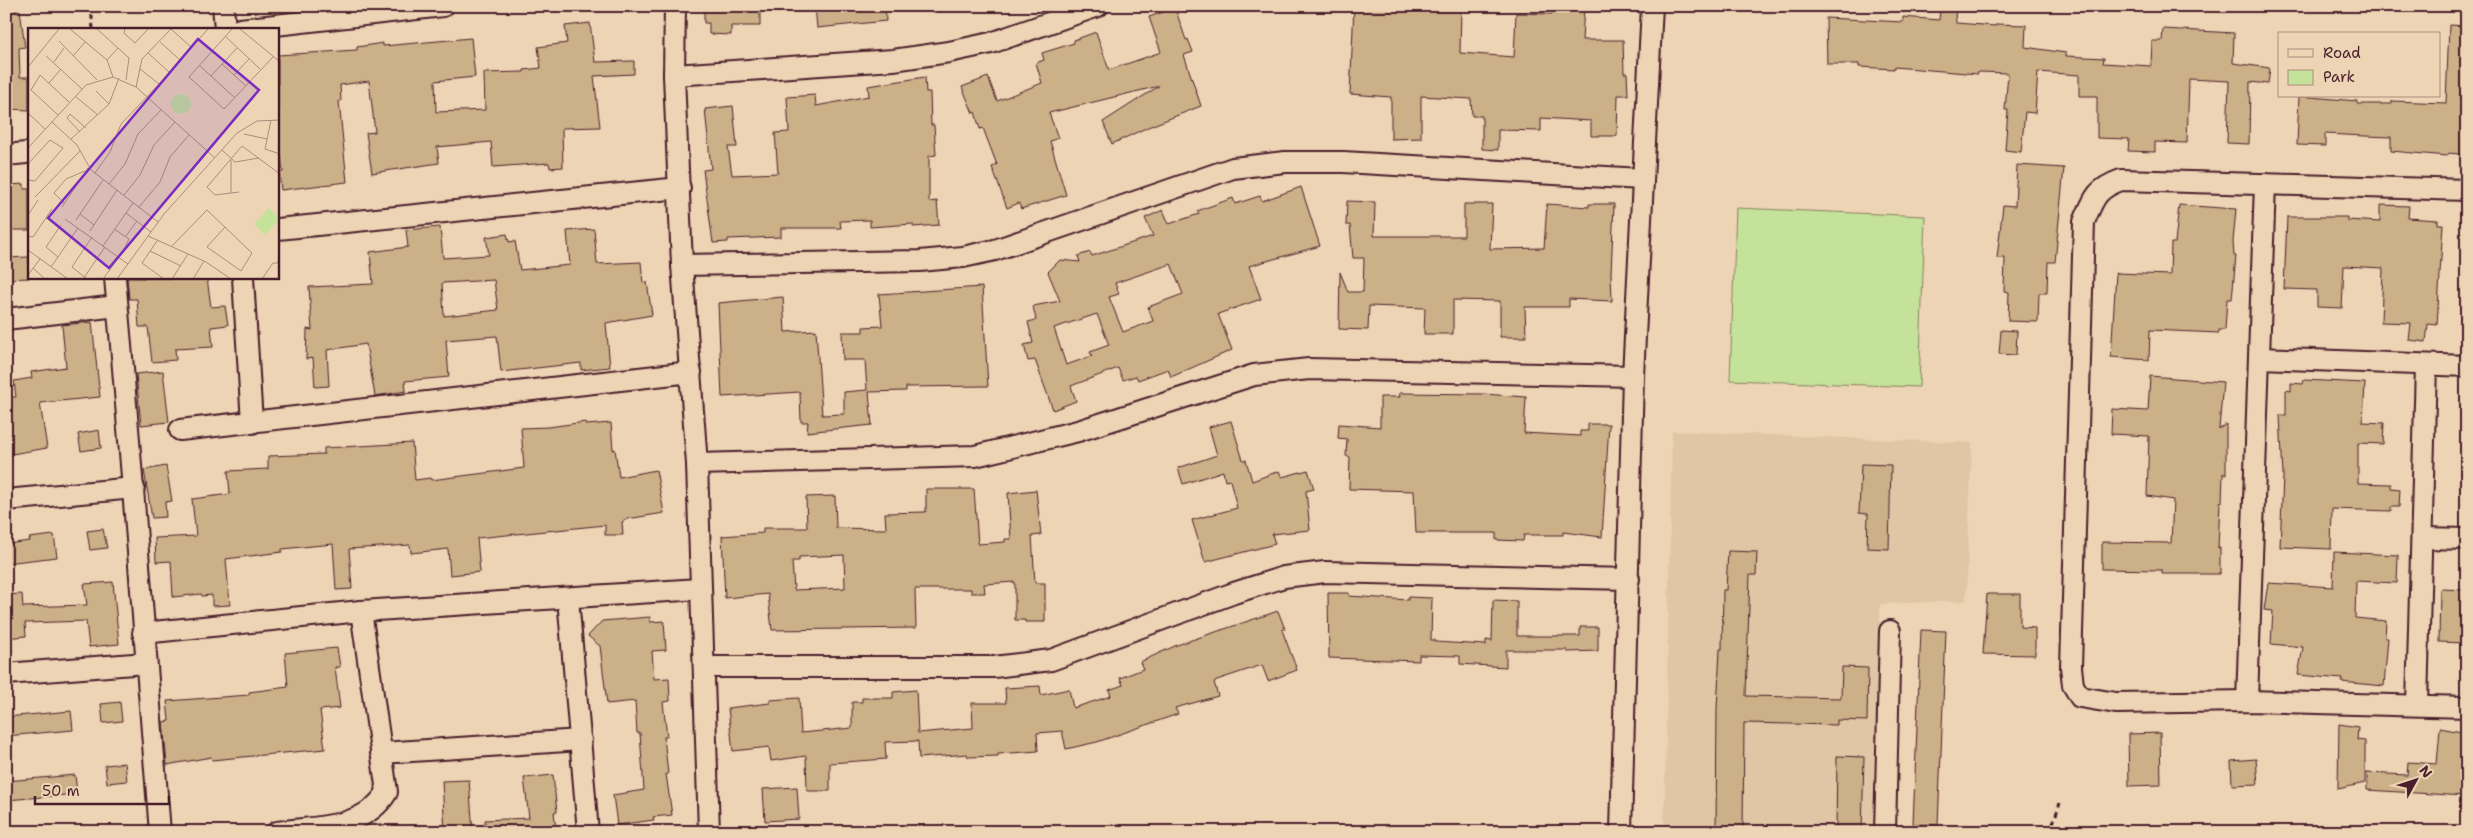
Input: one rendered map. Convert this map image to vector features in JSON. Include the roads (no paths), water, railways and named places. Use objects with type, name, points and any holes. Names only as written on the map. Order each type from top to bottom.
[{"type":"street","points":[[223,6],[225,28]]},
{"type":"street","points":[[249,28],[443,6]]},
{"type":"street","points":[[676,6],[674,75],[682,265],[697,464],[699,589],[704,667],[709,832]]},
{"type":"street","points":[[674,75],[893,60],[949,52],[991,43],[1098,6]]},
{"type":"street","points":[[1621,832],[1633,376],[1652,6]]},
{"type":"street","points":[[682,265],[920,260],[963,257],[995,250],[1233,168],[1286,162],[1343,162],[1642,179]]},
{"type":"street","points":[[2467,190],[2121,180],[2105,186],[2095,196],[2084,222],[2071,667],[2073,685],[2080,698],[2116,703],[2247,701],[2467,707]]},
{"type":"street","points":[[2247,701],[2265,184]]},
{"type":"street","points":[[279,229],[680,188]]},
{"type":"street","points":[[115,279],[134,488],[160,832]]},
{"type":"street","points":[[243,279],[252,423]]},
{"type":"street","points":[[6,319],[118,306]]},
{"type":"street","points":[[2259,358],[2467,366]]},
{"type":"street","points":[[2417,705],[2423,538],[2426,365]]},
{"type":"street","points":[[697,464],[975,456],[1078,431],[1254,375],[1309,369],[1633,376]]},
{"type":"street","points":[[180,430],[691,372]]},
{"type":"street","points":[[6,500],[134,488]]},
{"type":"street","points":[[2423,538],[2467,539]]},
{"type":"street","points":[[704,667],[994,667],[1051,660],[1284,577],[1325,572],[1629,579]]},
{"type":"street","points":[[144,633],[361,611],[699,589]]},
{"type":"street","points":[[568,598],[588,832]]},
{"type":"street","points":[[277,832],[354,821],[373,810],[387,792],[361,611]]},
{"type":"street","points":[[1885,832],[1890,631]]},
{"type":"street","points":[[6,674],[146,663]]},
{"type":"street","points":[[381,753],[581,740]]}]
